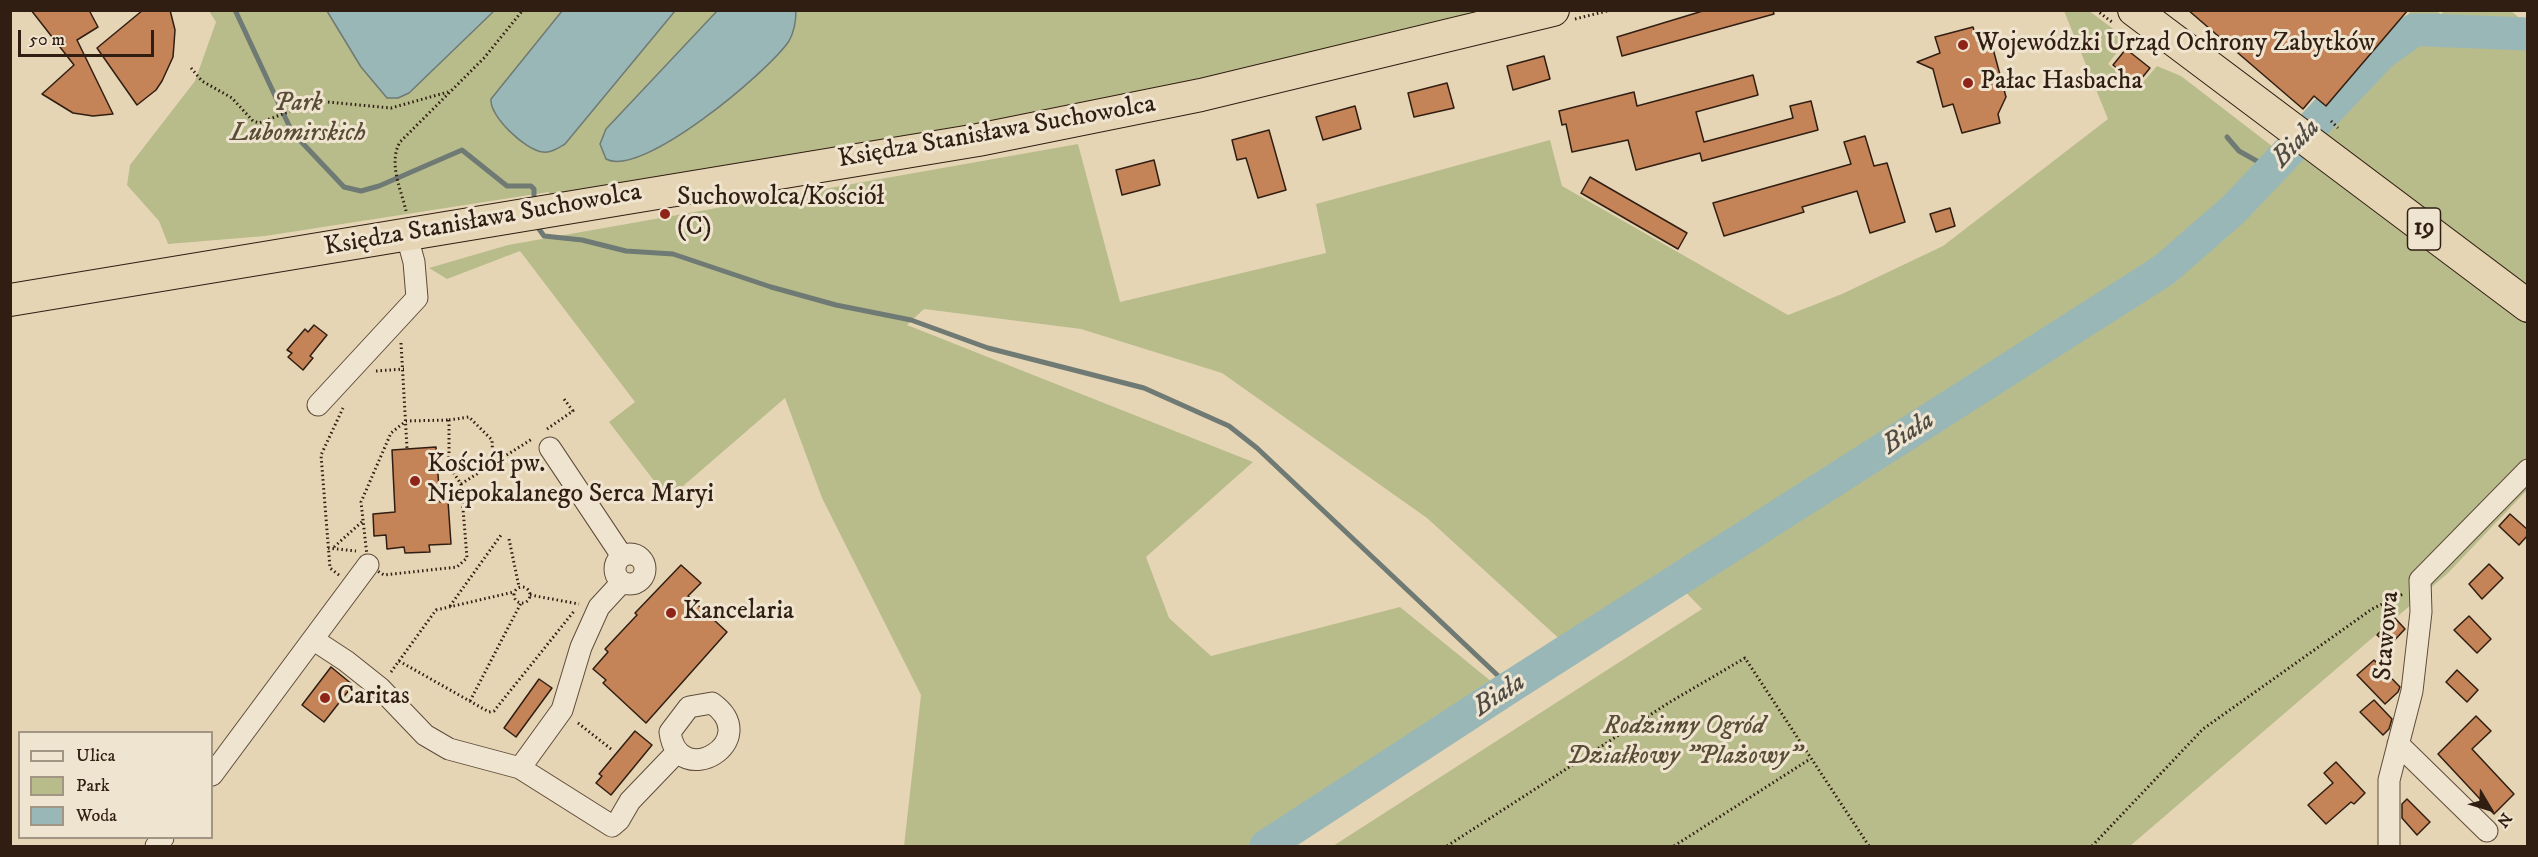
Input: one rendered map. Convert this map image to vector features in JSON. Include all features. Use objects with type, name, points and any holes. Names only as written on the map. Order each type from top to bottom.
[{"type":"highway","name":"Księdza Stanisława Suchowolca","points":[[10,300],[978,140],[1201,95],[1553,10]]},
{"type":"highway","name":"19","points":[[2134,10],[2289,127],[2329,139],[2528,306]]},
{"type":"street","points":[[318,405],[417,298],[414,262],[406,233]]},
{"type":"street","points":[[519,768],[562,710],[581,647],[599,607],[622,582],[615,572],[615,566],[621,556],[542,440]]},
{"type":"street","name":"Stawowa","points":[[2389,846],[2389,780],[2412,691],[2421,612],[2420,580],[2528,470]]},
{"type":"street","points":[[213,774],[314,640],[352,586],[367,559]]},
{"type":"street","points":[[314,640],[346,661],[380,688],[425,735],[449,749],[519,768],[612,826],[619,820],[637,793],[677,752]]},
{"type":"street","points":[[2398,744],[2487,831]]},
{"type":"path","points":[[400,185],[394,163],[394,152],[400,142],[484,58],[523,10]]},
{"type":"path","points":[[191,69],[202,81],[232,98],[253,122],[259,123],[317,101],[337,100],[401,107],[430,95],[448,92]]},
{"type":"path","points":[[2329,139],[2331,121]]},
{"type":"path","points":[[397,320],[404,369],[408,448]]},
{"type":"path","points":[[372,372],[404,369]]},
{"type":"path","points":[[461,484],[493,463],[542,440],[573,411],[564,399]]},
{"type":"path","points":[[345,404],[321,455],[330,568],[352,586]]},
{"type":"path","points":[[367,559],[361,502],[391,433],[406,421],[469,417],[492,440],[493,463]]},
{"type":"path","points":[[328,548],[334,547],[367,559],[384,575],[457,567],[467,558],[461,484],[449,466],[449,420]]},
{"type":"path","points":[[334,547],[363,521]]},
{"type":"path","points":[[450,606],[501,535]]},
{"type":"path","points":[[509,539],[519,587]]},
{"type":"path","points":[[2092,846],[2203,729],[2372,609],[2406,592],[2420,580]]},
{"type":"path","points":[[380,688],[431,614],[450,606],[514,592],[519,587]]},
{"type":"path","points":[[470,701],[521,603],[527,601],[530,595],[527,588],[519,587]]},
{"type":"path","points":[[514,592],[514,598],[521,603]]},
{"type":"path","points":[[399,661],[489,712],[498,709],[552,635],[580,604],[530,595]]},
{"type":"path","points":[[1447,846],[1670,702],[1745,657],[1869,846]]},
{"type":"path","points":[[562,710],[611,749]]},
{"type":"path","points":[[1674,846],[1810,759]]},
{"type":"green space","name":"Park Lubomirskich","points":[[209,11],[1505,11],[1197,84],[796,158],[550,197],[549,192],[265,236],[168,244],[159,221],[127,185],[130,165],[195,81],[216,22]]},
{"type":"green space","name":"Rodzinny Ogród Działkowy \"Plażowy\"","points":[[2064,11],[2089,11],[2127,39],[2108,64],[2137,89],[2157,66],[2181,76],[2281,153],[2411,11],[2436,11],[2441,14],[2444,11],[2511,11],[2527,24],[2527,490],[2448,573],[2130,846],[1333,846],[1702,609],[1670,576],[1565,644],[1427,518],[1222,373],[1081,329],[924,309],[907,325],[1253,462],[1146,557],[1169,618],[1211,656],[1400,607],[1503,691],[1264,846],[904,846],[921,695],[822,498],[785,398],[668,499],[609,422],[635,402],[520,251],[447,279],[429,268],[508,245],[1078,144],[1120,302],[1326,253],[1316,204],[1550,140],[1562,186],[1788,315],[1842,294],[1943,246],[2108,119]]},
{"type":"water","points":[[327,11],[494,11],[409,93],[398,98],[387,98],[361,67]]},
{"type":"water","points":[[562,11],[675,11],[565,144],[552,151],[543,152],[518,139],[502,123],[492,106],[491,99]]},
{"type":"water","points":[[717,11],[796,11],[792,34],[777,56],[703,119],[674,139],[646,153],[623,161],[606,159],[600,144],[606,129]]},
{"type":"building","points":[[31,10],[89,10],[98,27],[77,40],[113,114],[93,116],[73,113],[42,94],[74,65]]},
{"type":"building","points":[[143,10],[170,10],[175,30],[173,57],[162,81],[156,90],[137,105],[97,48]]},
{"type":"building","points":[[1706,10],[1773,10],[1774,14],[1622,56],[1617,37]]},
{"type":"building","points":[[2188,10],[2408,10],[2326,106],[2314,96],[2303,109]]},
{"type":"building","name":"Pałac Hasbacha","points":[[1973,27],[1979,47],[1992,45],[2006,97],[1998,114],[2000,123],[1962,133],[1953,104],[1943,107],[1933,69],[1917,62],[1940,53],[1935,37]]},
{"type":"building","points":[[2126,49],[2150,68],[2137,84],[2113,65]]},
{"type":"building","points":[[1544,56],[1550,79],[1513,90],[1507,66]]},
{"type":"building","points":[[1753,75],[1758,95],[1696,112],[1704,142],[1793,118],[1790,106],[1811,101],[1818,130],[1702,161],[1700,153],[1636,170],[1628,140],[1572,152],[1566,124],[1562,125],[1559,111],[1634,92],[1637,106]]},
{"type":"building","points":[[1447,83],[1454,108],[1414,117],[1408,93]]},
{"type":"building","points":[[1355,106],[1361,129],[1323,140],[1316,117]]},
{"type":"building","points":[[1269,130],[1286,190],[1258,198],[1246,158],[1237,160],[1232,140]]},
{"type":"building","points":[[1865,136],[1874,166],[1887,163],[1905,222],[1870,233],[1857,191],[1802,207],[1804,212],[1724,236],[1713,203],[1851,164],[1844,142]]},
{"type":"building","points":[[1154,160],[1160,185],[1122,195],[1116,170]]},
{"type":"building","points":[[1590,177],[1687,233],[1678,249],[1581,193]]},
{"type":"building","points":[[1950,208],[1955,226],[1936,232],[1930,214]]},
{"type":"building","points":[[314,325],[327,335],[310,356],[313,358],[303,370],[288,357],[292,353],[287,350],[305,329],[308,332]]},
{"type":"building","name":"Kościół pw. Niepokalanego Serca Maryi","points":[[436,447],[440,502],[448,501],[451,544],[429,545],[430,552],[405,553],[404,547],[387,549],[386,535],[374,536],[373,514],[395,512],[392,450]]},
{"type":"building","points":[[2510,514],[2528,530],[2528,535],[2519,545],[2499,526]]},
{"type":"building","points":[[2489,564],[2503,578],[2482,599],[2469,584]]},
{"type":"building","points":[[681,565],[701,583],[688,596],[727,632],[646,723],[603,683],[606,680],[593,669],[608,652],[605,649],[637,615],[635,613]]},
{"type":"building","points":[[2469,616],[2491,639],[2477,653],[2454,630]]},
{"type":"building","points":[[2394,617],[2405,629],[2389,646],[2377,635]]},
{"type":"building","points":[[2374,660],[2400,687],[2398,692],[2385,704],[2357,675]]},
{"type":"building","name":"Caritas","points":[[331,667],[353,685],[324,722],[302,705]]},
{"type":"building","points":[[2457,670],[2478,690],[2467,702],[2446,682]]},
{"type":"building","points":[[539,679],[552,688],[516,737],[504,728]]},
{"type":"building","points":[[2374,700],[2392,719],[2389,729],[2383,735],[2360,712]]},
{"type":"building","points":[[2476,716],[2491,731],[2472,749],[2514,794],[2494,814],[2438,754]]},
{"type":"building","points":[[635,731],[652,745],[611,795],[596,783],[602,776],[599,774]]},
{"type":"building","points":[[2336,762],[2365,793],[2326,824],[2308,805],[2333,783],[2324,773]]},
{"type":"building","points":[[2407,799],[2430,822],[2417,835],[2402,818],[2402,804]]},
{"type":"waterway","points":[[235,10],[292,132],[344,187],[361,191],[379,186],[462,150],[507,186],[531,186],[534,189],[534,195]]},
{"type":"waterway","name":"Biała","points":[[1266,846],[1510,687],[2164,270],[2233,210],[2382,53],[2414,30],[2528,34]]},
{"type":"waterway","points":[[2227,137],[2239,151],[2271,169]]},
{"type":"waterway","points":[[539,229],[544,236],[582,240],[626,251],[673,254],[771,287],[836,305],[911,320],[988,348],[1144,388],[1229,426],[1257,448],[1510,687]]},
{"type":"place","name":"Wojewódzki Urząd Ochrony Zabytków","points":[[1963,45]]},
{"type":"place","name":"Pałac Hasbacha","points":[[1968,83]]},
{"type":"place","name":"Suchowolca/Kościół (C)","points":[[665,214]]},
{"type":"place","name":"Kościół pw. Niepokalanego Serca Maryi","points":[[415,481]]},
{"type":"place","name":"Kancelaria","points":[[671,613]]},
{"type":"place","name":"Caritas","points":[[325,698]]}]
